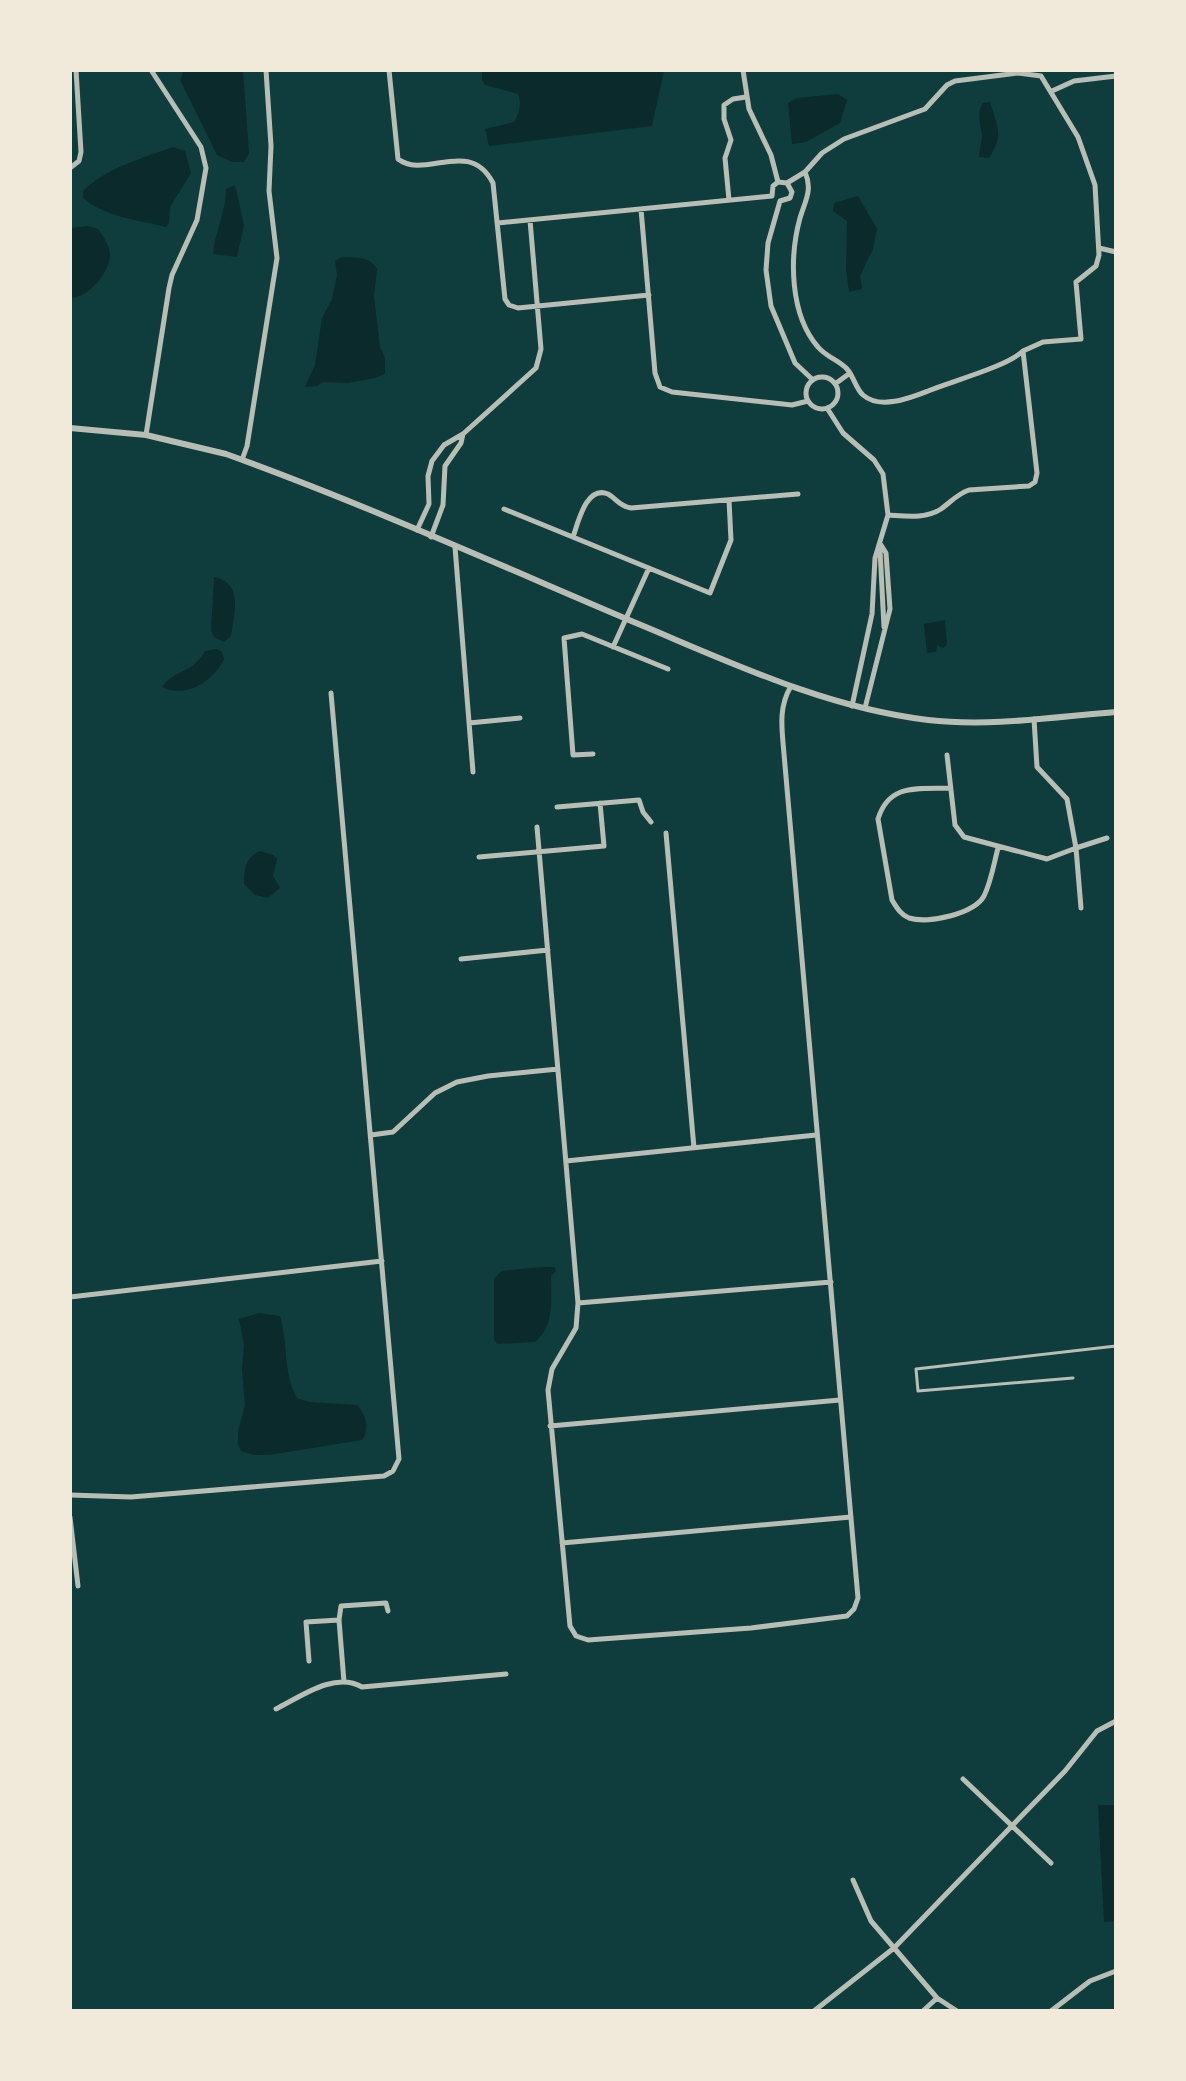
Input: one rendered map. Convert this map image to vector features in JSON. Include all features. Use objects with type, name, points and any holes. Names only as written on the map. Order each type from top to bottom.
[{"type":"street","points":[[70,168],[79,161],[81,152],[76,70]]},
{"type":"street","points":[[146,435],[169,288],[197,220],[206,168],[201,147],[151,70]]},
{"type":"street","points":[[242,460],[247,446],[277,258],[269,191],[271,146],[266,70]]},
{"type":"street","points":[[389,70],[398,159],[408,164],[463,161],[478,166],[493,183],[506,302],[518,308],[649,295]]},
{"type":"street","points":[[743,70],[746,97],[754,123],[771,155],[778,182]]},
{"type":"street","points":[[772,196],[773,186],[778,182],[787,183],[805,172],[822,153],[844,139],[925,109],[947,85],[955,81],[1028,73],[1041,76],[1078,137],[1095,185],[1099,248],[1096,266],[1076,282],[1081,339],[1043,342],[1005,364],[897,401],[870,399],[861,394],[844,366],[825,355],[805,329],[798,301],[794,254],[809,193],[805,172]]},
{"type":"street","points":[[1052,91],[1074,81],[1116,76]]},
{"type":"street","points":[[729,200],[725,158],[731,140],[724,119],[724,105],[733,99],[746,97]]},
{"type":"street","points":[[498,223],[772,196],[780,201],[787,200],[791,195],[787,183]]},
{"type":"street","points":[[780,201],[768,243],[766,270],[771,306],[795,363],[813,380]]},
{"type":"street","points":[[641,209],[656,380],[660,387],[672,392],[770,403],[798,405],[808,401]]},
{"type":"street","points":[[417,531],[429,500],[428,476],[432,461],[449,441],[463,434],[536,368],[541,349],[530,220]]},
{"type":"street","points":[[1099,248],[1116,252]]},
{"type":"street","points":[[888,515],[929,515],[960,493],[1029,486],[1035,482],[1037,473],[1023,351]]},
{"type":"street","points":[[835,384],[850,373]]},
{"type":"street","points":[[826,378],[835,384],[836,401],[827,408],[817,408],[808,401],[806,388],[813,380],[826,378]]},
{"type":"street","points":[[827,408],[843,433],[874,460],[883,474],[888,515],[875,558],[872,614],[852,706]]},
{"type":"street","points":[[70,428],[146,435],[202,447],[242,460],[791,686],[852,706],[929,720],[967,722],[1116,712]]},
{"type":"street","points":[[431,537],[443,505],[445,466],[461,443],[463,434]]},
{"type":"street","points":[[573,537],[588,500],[596,494],[608,494],[620,505],[631,508],[798,494]]},
{"type":"street","points":[[429,500],[443,505]]},
{"type":"street","points":[[504,509],[710,593],[731,540],[729,500]]},
{"type":"street","points":[[880,545],[884,627]]},
{"type":"street","points":[[865,708],[890,609],[886,553],[880,545]]},
{"type":"street","points":[[455,547],[473,772]]},
{"type":"street","points":[[613,647],[649,568]]},
{"type":"street","points":[[872,595],[882,596]]},
{"type":"street","points":[[593,754],[573,755],[564,638],[582,634],[668,669]]},
{"type":"street","points":[[537,827],[578,1303],[576,1328],[552,1369],[548,1390],[570,1626],[573,1633],[583,1640],[847,1616],[858,1598],[781,711],[783,698],[791,686]]},
{"type":"street","points":[[70,1495],[131,1497],[384,1476],[397,1465],[399,1454],[331,693]]},
{"type":"street","points":[[469,723],[520,718]]},
{"type":"street","points":[[1034,719],[1037,767],[1067,799],[1076,848],[1081,908]]},
{"type":"street","points":[[947,755],[955,825],[964,837],[1047,859],[1107,838]]},
{"type":"street","points":[[950,788],[909,789],[889,797],[881,807],[878,819],[892,900],[899,911],[908,918],[923,919],[960,914],[973,907],[983,897],[999,847]]},
{"type":"street","points":[[557,807],[639,800],[651,822]]},
{"type":"street","points":[[479,857],[604,846],[600,803]]},
{"type":"street","points":[[666,833],[694,1148]]},
{"type":"street","points":[[461,959],[548,950]]},
{"type":"street","points":[[371,1135],[393,1132],[435,1093],[457,1082],[558,1069]]},
{"type":"street","points":[[566,1161],[816,1135]]},
{"type":"street","points":[[70,1297],[382,1261]]},
{"type":"street","points":[[578,1303],[831,1282]]},
{"type":"street","points":[[550,1426],[840,1400]]},
{"type":"street","points":[[70,1517],[78,1586]]},
{"type":"street","points":[[562,1543],[851,1517]]},
{"type":"street","points":[[344,1682],[339,1620],[341,1606],[386,1603],[388,1611]]},
{"type":"street","points":[[309,1661],[306,1622],[339,1620]]},
{"type":"street","points":[[276,1709],[318,1688],[344,1682],[354,1682],[362,1687],[506,1674]]},
{"type":"street","points":[[814,2011],[894,1948],[1065,1771],[1097,1731],[1116,1721]]},
{"type":"street","points":[[963,1779],[1051,1863]]},
{"type":"street","points":[[853,1880],[871,1921],[937,1998],[957,2011]]},
{"type":"street","points":[[1051,2011],[1090,1981],[1116,1971]]},
{"type":"street","points":[[923,2011],[937,1998]]},
{"type":"lane","points":[[1073,1378],[918,1391],[916,1369],[1116,1346]]},
{"type":"water","points":[[184,70],[243,70],[249,153],[244,162],[232,162],[217,155],[180,80]]},
{"type":"water","points":[[482,70],[664,71],[652,126],[489,146],[485,129],[514,122],[520,101],[518,94],[485,85]]},
{"type":"water","points":[[838,94],[847,100],[840,123],[806,142],[792,144],[788,103],[797,98]]},
{"type":"water","points":[[990,102],[998,137],[989,158],[979,157],[982,136],[980,111],[983,103]]},
{"type":"water","points":[[173,147],[185,151],[191,173],[170,207],[166,227],[112,214],[83,198],[83,191],[103,176],[125,164]]},
{"type":"water","points":[[235,185],[244,225],[237,257],[213,254],[226,189]]},
{"type":"water","points":[[858,196],[877,229],[873,249],[860,276],[862,289],[849,292],[847,221],[833,211],[834,203]]},
{"type":"water","points":[[88,226],[98,229],[104,238],[110,253],[107,268],[91,289],[70,298],[70,228]]},
{"type":"water","points":[[342,257],[366,259],[377,269],[374,297],[385,374],[348,383],[323,382],[305,387],[315,365],[322,318],[332,299],[337,275],[335,261]]},
{"type":"water","points":[[214,577],[230,586],[235,600],[231,636],[224,642],[214,637],[211,631]]},
{"type":"water","points":[[945,620],[947,645],[943,648],[937,645],[936,652],[927,653],[924,624]]},
{"type":"water","points":[[216,649],[222,652],[224,659],[206,681],[180,691],[162,687],[200,659],[205,651]]},
{"type":"water","points":[[260,851],[277,859],[273,876],[280,888],[268,898],[255,895],[244,884],[246,864]]},
{"type":"water","points":[[555,1267],[556,1271],[551,1276],[550,1312],[546,1328],[535,1342],[497,1344],[494,1339],[494,1279],[501,1271]]},
{"type":"water","points":[[259,1313],[280,1316],[290,1378],[297,1398],[310,1402],[357,1405],[366,1422],[362,1440],[269,1455],[241,1451],[238,1431],[245,1406],[244,1345],[239,1319]]},
{"type":"water","points":[[1098,1805],[1116,1805],[1116,1921],[1104,1922]]}]
